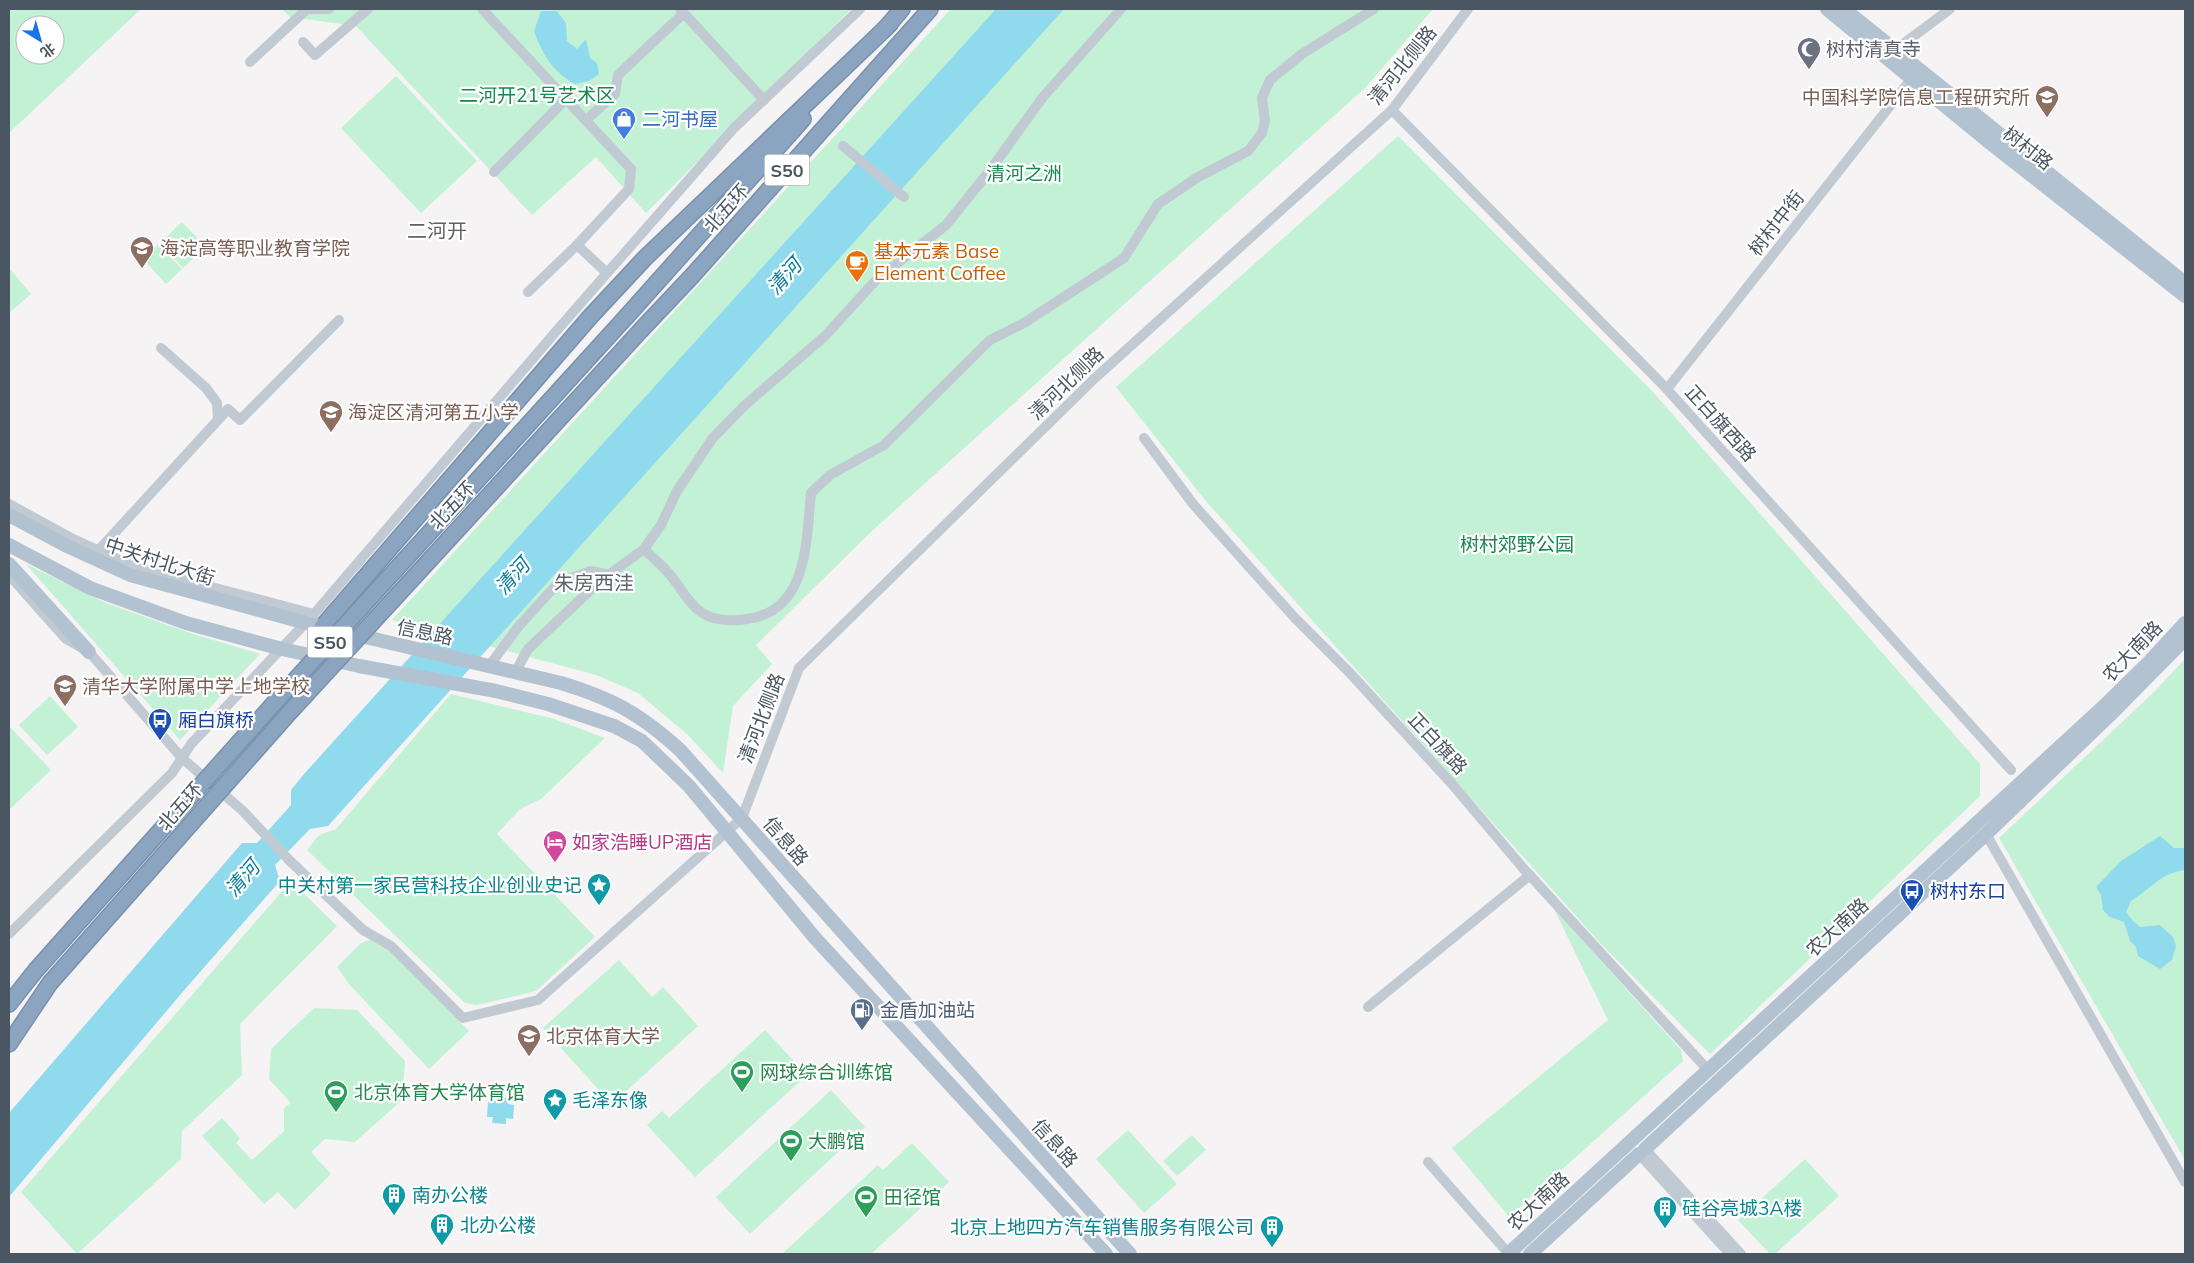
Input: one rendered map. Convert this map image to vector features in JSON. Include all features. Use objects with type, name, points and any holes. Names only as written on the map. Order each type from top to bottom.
[{"type":"highway","name":"北五环","points":[[9,1004],[36,970],[276,701],[627,316],[675,260],[902,9]]},
{"type":"highway","name":"北五环","points":[[9,1034],[50,983],[288,713],[725,239],[930,9]]},
{"type":"highway","points":[[314,622],[645,258],[890,24]]},
{"type":"highway","points":[[9,1044],[50,983]]},
{"type":"main road","name":"树村路","points":[[1827,9],[1891,53],[2185,283]]},
{"type":"main road","name":"树村路","points":[[1844,9],[1891,53],[1912,78],[1989,142],[2185,296]]},
{"type":"main road","name":"中关村北大街","points":[[9,515],[67,546],[130,575],[314,622]]},
{"type":"main road","points":[[9,545],[56,572],[121,601],[186,623],[282,649]]},
{"type":"main road","points":[[9,564],[89,652]]},
{"type":"main road","name":"信息路","points":[[314,622],[381,641],[516,671],[596,694],[639,716],[680,750],[1130,1254]]},
{"type":"main road","name":"农大南路","points":[[1509,1254],[2095,714],[2150,662],[2185,623]]},
{"type":"main road","name":"农大南路","points":[[1530,1254],[1986,834],[2110,715],[2185,639]]},
{"type":"main road","name":"信息路","points":[[282,649],[476,688],[569,710],[614,726],[642,741],[689,786],[816,938],[1106,1254]]},
{"type":"street","points":[[250,62],[307,10],[329,9]]},
{"type":"street","points":[[303,42],[315,55],[368,9]]},
{"type":"street","points":[[482,9],[631,169],[629,189],[528,292]]},
{"type":"street","points":[[9,934],[172,773],[191,744],[282,649],[314,622],[607,273],[734,128],[860,9]]},
{"type":"street","points":[[516,671],[528,649],[609,575],[644,549],[662,525],[678,491],[712,439],[744,406],[825,336],[877,279],[946,225],[988,173],[1043,97],[1121,9]]},
{"type":"street","points":[[644,549],[670,574],[694,606],[708,616],[734,621],[762,617],[789,598],[803,565],[811,492],[830,475],[884,445],[990,340],[1024,324],[1124,258],[1158,204],[1198,177],[1248,151],[1262,133],[1264,121],[1262,98],[1270,80],[1302,54],[1374,9]]},
{"type":"street","name":"清河北侧路","points":[[742,818],[799,668],[1094,379],[1392,110],[1468,9]]},
{"type":"street","points":[[1891,53],[1950,9]]},
{"type":"street","points":[[586,120],[615,94],[618,75],[682,11],[764,100]]},
{"type":"street","name":"树村中街","points":[[1667,389],[1912,78]]},
{"type":"street","points":[[494,172],[566,99]]},
{"type":"street","name":"正白旗西路","points":[[1392,110],[1667,389],[2011,770]]},
{"type":"street","points":[[843,146],[904,197]]},
{"type":"street","points":[[576,245],[607,273]]},
{"type":"street","points":[[98,551],[228,409],[240,420],[339,320]]},
{"type":"street","points":[[161,348],[206,388],[217,403],[218,420]]},
{"type":"street","name":"正白旗路","points":[[1144,438],[1193,504],[1294,617],[1349,672],[1452,784],[1530,875],[1708,1070]]},
{"type":"street","points":[[9,504],[98,551],[135,566],[314,622]]},
{"type":"street","points":[[494,666],[518,627],[558,583],[591,571],[609,575]]},
{"type":"street","points":[[9,574],[66,639],[89,652],[182,758],[243,811],[289,860],[363,930],[391,946],[462,1018],[538,1000],[742,818]]},
{"type":"street","points":[[1986,834],[2185,1182]]},
{"type":"street","points":[[1368,1007],[1530,875]]},
{"type":"street","points":[[1642,1151],[1730,1254]]},
{"type":"street","points":[[1642,1151],[1742,1254]]},
{"type":"street","points":[[1428,1162],[1509,1254]]},
{"type":"green space","points":[[9,9],[141,9],[9,133]]},
{"type":"green space","name":"二河开21号艺术区","points":[[282,9],[851,9],[646,213],[596,157],[532,215],[356,26],[290,17]]},
{"type":"green space","name":"清河之洲","points":[[951,9],[1433,9],[1366,87],[873,530],[756,645],[772,664],[733,706],[723,773],[688,735],[638,693],[596,675],[392,620]]},
{"type":"green space","points":[[396,76],[477,161],[421,213],[341,128]]},
{"type":"green space","name":"树村郊野公园","points":[[1398,136],[1653,392],[1980,764],[1980,796],[1710,1054],[1601,944],[1205,500],[1116,387]]},
{"type":"green space","points":[[182,222],[206,247],[183,268],[160,243]]},
{"type":"green space","points":[[159,244],[182,269],[166,284],[143,259]]},
{"type":"green space","points":[[9,268],[31,294],[9,313]]},
{"type":"green space","points":[[26,564],[106,603],[190,633],[260,654],[180,740]]},
{"type":"green space","points":[[2185,659],[2185,1160],[1999,838],[2154,692]]},
{"type":"green space","points":[[451,694],[554,719],[605,738],[541,799],[520,809],[497,834],[595,937],[536,991],[477,1005],[465,1003],[307,850],[319,835],[336,829]]},
{"type":"green space","points":[[50,696],[78,727],[47,755],[19,725]]},
{"type":"green space","points":[[9,726],[51,770],[9,810]]},
{"type":"green space","points":[[291,881],[337,926],[240,1024],[242,1075],[182,1131],[181,1159],[77,1254],[21,1192]]},
{"type":"green space","points":[[1554,909],[1681,1050],[1683,1061],[1509,1217],[1452,1148],[1608,1020]]},
{"type":"green space","points":[[370,940],[386,948],[469,1031],[429,1069],[349,984],[337,967],[361,943]]},
{"type":"green space","points":[[619,960],[652,997],[663,987],[698,1026],[623,1094],[627,1099],[616,1109],[543,1028]]},
{"type":"green space","name":"北京体育大学体育馆","points":[[314,1008],[357,1010],[405,1061],[402,1100],[355,1142],[325,1139],[311,1152],[331,1174],[295,1210],[278,1192],[264,1204],[202,1136],[222,1118],[240,1138],[236,1143],[252,1160],[284,1131],[284,1108],[291,1103],[269,1079],[271,1049]]},
{"type":"green space","name":"网球综合训练馆","points":[[765,1030],[807,1075],[695,1177],[647,1125],[662,1111],[669,1118]]},
{"type":"green space","name":"大鹏馆","points":[[831,1090],[865,1127],[750,1234],[716,1197]]},
{"type":"green space","points":[[1128,1130],[1177,1184],[1144,1213],[1096,1159]]},
{"type":"green space","points":[[1192,1135],[1206,1150],[1177,1176],[1163,1161]]},
{"type":"green space","name":"田径馆","points":[[912,1143],[949,1182],[871,1254],[782,1254],[878,1165],[883,1170]]},
{"type":"green space","points":[[1805,1159],[1839,1196],[1775,1254],[1770,1254],[1738,1220]]},
{"type":"water","name":"清河","points":[[996,9],[1064,9],[328,826],[310,829],[275,865],[280,881],[186,988],[9,1197],[9,1113],[242,843],[257,843],[291,805],[291,790],[304,774]]},
{"type":"water","points":[[541,11],[557,11],[566,23],[567,41],[577,49],[586,39],[590,58],[597,63],[599,74],[589,81],[575,84],[554,68],[545,55],[534,31]]},
{"type":"water","points":[[2160,836],[2174,848],[2185,848],[2185,870],[2169,874],[2156,882],[2131,901],[2126,912],[2140,927],[2160,925],[2173,937],[2176,946],[2172,960],[2160,969],[2138,956],[2136,947],[2130,941],[2124,922],[2110,917],[2103,910],[2101,895],[2096,887],[2121,861]]},
{"type":"water","points":[[494,1097],[509,1098],[508,1104],[514,1105],[513,1119],[506,1118],[506,1124],[492,1123],[493,1117],[487,1117],[488,1102],[493,1102]]},
{"type":"place","name":"树村清真寺","points":[[1809,70]]},
{"type":"place","name":"中国科学院信息工程研究所","points":[[2047,118]]},
{"type":"place","name":"二河书屋","points":[[624,140]]},
{"type":"place","name":"海淀高等职业教育学院","points":[[142,269]]},
{"type":"place","name":"基本元素 Base Element Coffee","points":[[857,283]]},
{"type":"place","name":"海淀区清河第五小学","points":[[331,433]]},
{"type":"place","name":"清华大学附属中学上地学校","points":[[65,707]]},
{"type":"place","name":"厢白旗桥","points":[[160,741]]},
{"type":"place","name":"如家浩睡UP酒店","points":[[555,863]]},
{"type":"place","name":"中关村第一家民营科技企业创业史记","points":[[599,906]]},
{"type":"place","name":"树村东口","points":[[1912,912]]},
{"type":"place","name":"金盾加油站","points":[[862,1031]]},
{"type":"place","name":"北京体育大学","points":[[529,1057]]},
{"type":"place","name":"网球综合训练馆","points":[[742,1093]]},
{"type":"place","name":"北京体育大学体育馆","points":[[336,1113]]},
{"type":"place","name":"毛泽东像","points":[[555,1121]]},
{"type":"place","name":"大鹏馆","points":[[791,1162]]},
{"type":"place","name":"南办公楼","points":[[394,1216]]},
{"type":"place","name":"田径馆","points":[[866,1218]]},
{"type":"place","name":"硅谷亮城3A楼","points":[[1665,1229]]},
{"type":"place","name":"北办公楼","points":[[442,1246]]},
{"type":"place","name":"北京上地四方汽车销售服务有限公司","points":[[1272,1248]]},
{"type":"district","name":"二河开","points":[[437,230]]},
{"type":"district","name":"朱房西洼","points":[[594,582]]}]
